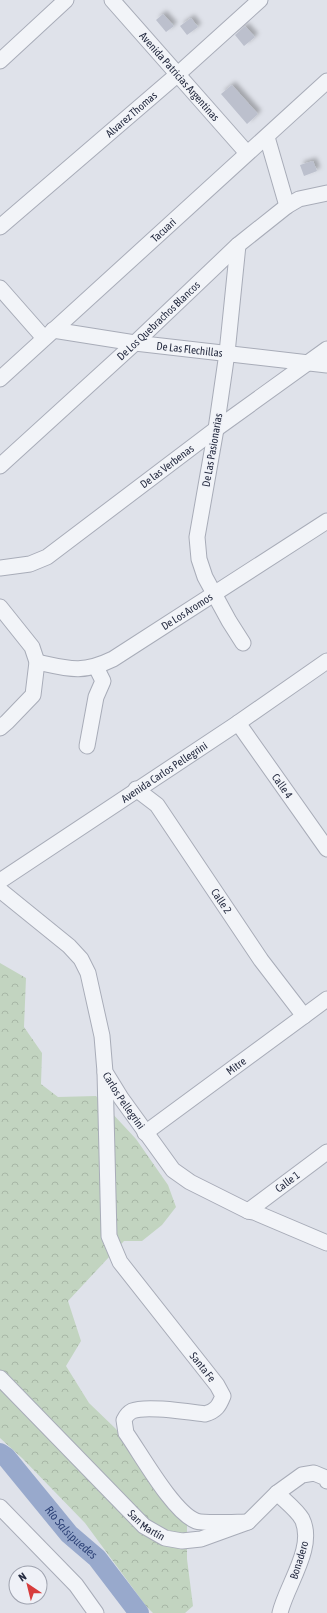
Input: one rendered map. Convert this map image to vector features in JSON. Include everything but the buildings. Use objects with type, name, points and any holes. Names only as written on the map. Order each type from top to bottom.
[{"type":"street","points":[[0,61],[66,0]]},
{"type":"street","name":"Avenida Patricias Argentinas","points":[[112,0],[247,153]]},
{"type":"street","name":"Alvarez Thomas","points":[[0,227],[178,74],[260,0]]},
{"type":"street","name":"Tacuari","points":[[0,379],[327,81]]},
{"type":"street","points":[[267,137],[287,206]]},
{"type":"street","name":"De Los Quebrachos Blancos","points":[[0,466],[135,343],[238,245],[287,206],[299,199],[327,194]]},
{"type":"street","name":"De Las Pasionarias","points":[[238,245],[227,353],[216,429],[196,537],[198,559],[205,577],[243,643]]},
{"type":"street","points":[[0,288],[49,334]]},
{"type":"street","name":"De Las Flechillas","points":[[49,334],[327,365]]},
{"type":"street","name":"De las Verbenas","points":[[0,568],[30,564],[47,557],[216,429],[327,349]]},
{"type":"street","name":"De Los Aromos","points":[[37,662],[72,670],[96,667],[113,659],[327,521]]},
{"type":"street","points":[[0,607],[32,647],[37,662],[33,695],[8,722],[0,728]]},
{"type":"street","name":"Avenida Carlos Pellegrini","points":[[0,881],[136,789],[238,723],[327,661]]},
{"type":"street","points":[[87,746],[96,696],[103,681],[96,667]]},
{"type":"street","name":"Calle 4","points":[[238,723],[327,849]]},
{"type":"street","name":"Calle 2","points":[[136,789],[157,805],[262,960],[304,1016]]},
{"type":"street","name":"Carlos Pellegrini","points":[[0,890],[69,946],[81,959],[88,974],[102,1036],[105,1072],[145,1133],[173,1170],[190,1182],[248,1211],[254,1212],[327,1243]]},
{"type":"street","name":"Mitre","points":[[145,1133],[327,999]]},
{"type":"street","name":"Santa Fe","points":[[105,1072],[109,1236],[112,1247],[120,1262],[217,1385],[223,1396],[219,1405],[213,1411],[205,1414],[146,1409],[134,1410],[128,1414],[124,1420],[126,1433],[174,1504],[186,1515],[197,1521],[248,1522]]},
{"type":"street","name":"Calle 1","points":[[248,1211],[327,1152]]},
{"type":"street","name":"San Martín","points":[[0,1378],[144,1526],[165,1538],[182,1541],[201,1539],[248,1522],[277,1493],[302,1475],[314,1473],[326,1478],[327,1481]]},
{"type":"street","name":"Bonadero","points":[[277,1493],[302,1518],[306,1529],[306,1543],[280,1613]]},
{"type":"street","points":[[0,1507],[76,1585],[96,1613]]},
{"type":"green space","points":[[0,963],[26,978],[24,1027],[42,1053],[41,1084],[58,1097],[96,1096],[136,1139],[168,1185],[176,1207],[162,1225],[142,1241],[124,1241],[68,1301],[81,1341],[66,1366],[89,1403],[116,1429],[145,1473],[187,1524],[187,1559],[193,1606],[185,1613],[153,1613],[146,1606],[85,1523],[22,1458],[0,1438]]},
{"type":"waterway","name":"Río Salsipuedes","points":[[0,1453],[6,1457],[69,1534],[97,1558],[139,1613]]}]
